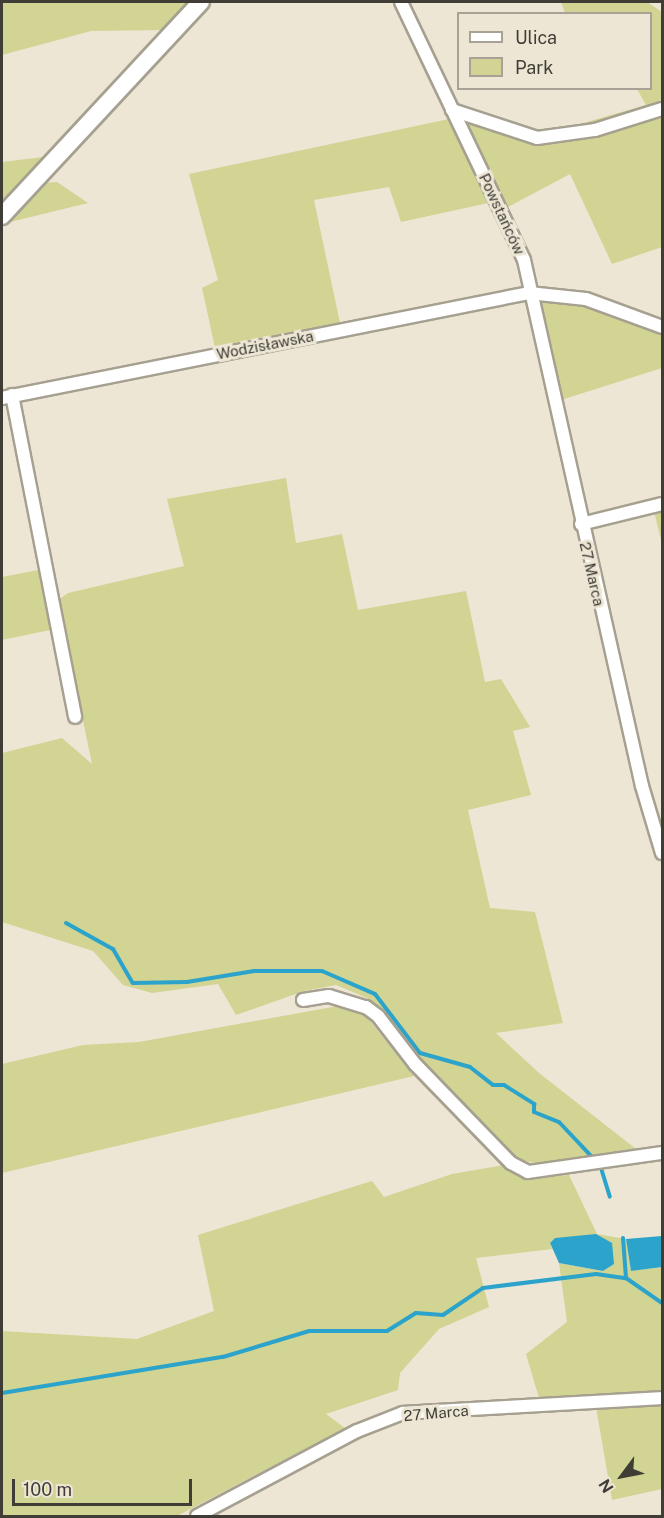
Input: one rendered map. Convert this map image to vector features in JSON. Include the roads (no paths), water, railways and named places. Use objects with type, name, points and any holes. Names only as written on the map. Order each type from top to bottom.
[{"type":"street","points":[[2,216],[201,2]]},
{"type":"street","name":"Powstańców","points":[[401,2],[524,260],[529,293]]},
{"type":"street","points":[[452,111],[537,138],[595,130],[663,110]]},
{"type":"street","points":[[529,293],[586,299],[663,327]]},
{"type":"street","name":"Wodzisławska","points":[[7,397],[529,293]]},
{"type":"street","name":"27 Marca","points":[[529,293],[642,786],[663,853]]},
{"type":"street","points":[[7,397],[75,717]]},
{"type":"street","points":[[581,524],[663,504]]},
{"type":"street","points":[[303,1000],[329,996],[366,1007],[378,1016],[414,1064],[511,1163],[528,1172],[663,1154]]},
{"type":"street","name":"27 Marca","points":[[197,1516],[357,1431],[403,1413],[663,1398]]},
{"type":"water","points":[[596,1234],[612,1243],[614,1264],[603,1271],[559,1263],[550,1243],[555,1238]]},
{"type":"water","points":[[662,1236],[662,1267],[631,1271],[626,1239]]},
{"type":"waterway","points":[[66,923],[113,949],[133,983],[187,982],[254,971],[322,971],[375,994],[420,1053],[470,1067],[493,1085],[504,1085],[534,1104],[534,1112],[559,1122],[594,1159]]},
{"type":"waterway","points":[[601,1168],[610,1197]]},
{"type":"waterway","points":[[623,1238],[626,1278]]},
{"type":"waterway","points":[[2,1393],[223,1357],[309,1331],[387,1331],[416,1313],[443,1315],[483,1288],[596,1274],[626,1278],[662,1303]]}]
